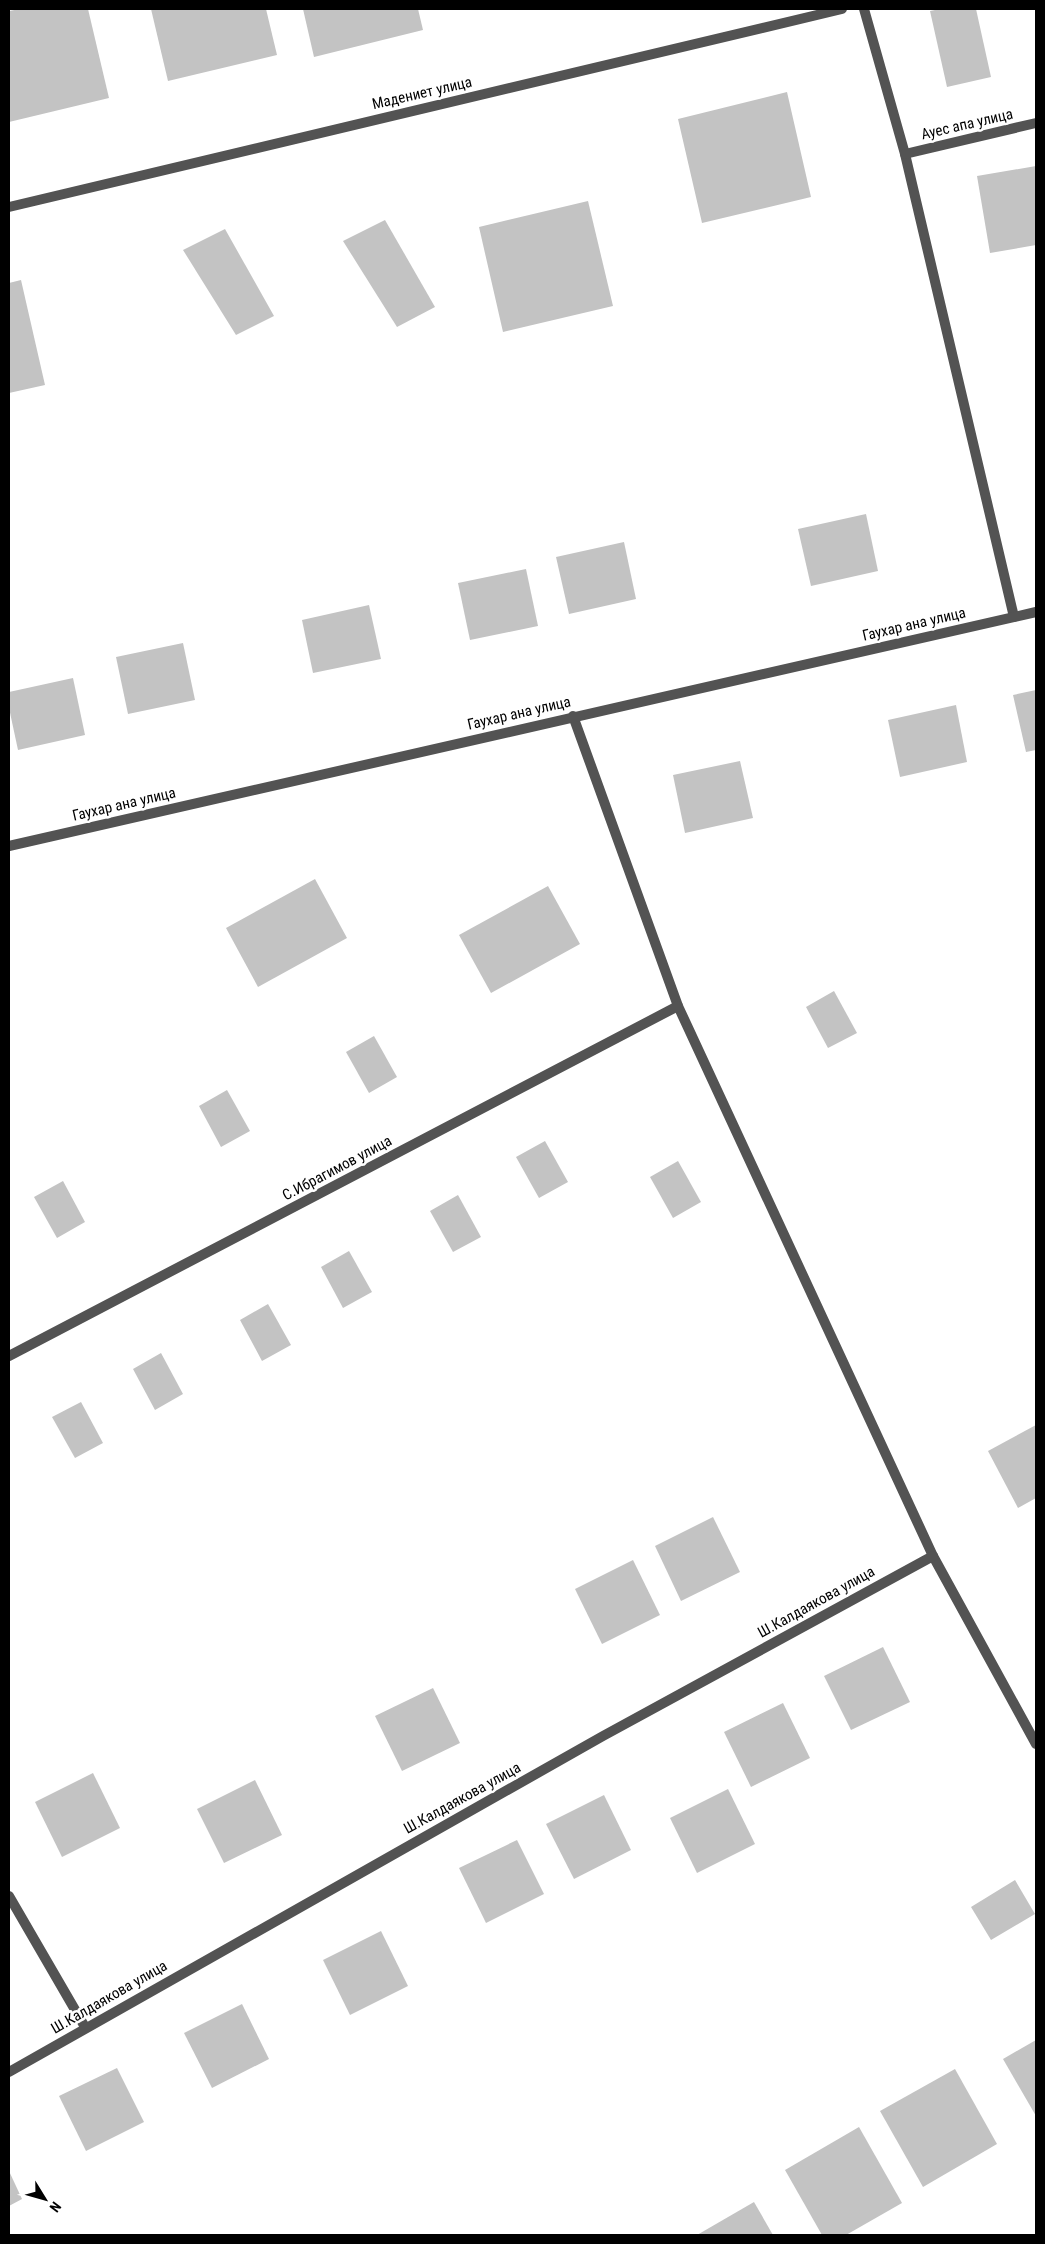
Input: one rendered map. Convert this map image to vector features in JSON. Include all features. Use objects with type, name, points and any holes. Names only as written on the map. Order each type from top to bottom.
[{"type":"street","name":"Мадениет улица","points":[[9,207],[842,9]]},
{"type":"street","points":[[864,9],[905,154],[1014,617]]},
{"type":"street","name":"Ауес апа улица","points":[[905,154],[1036,123]]},
{"type":"street","name":"Гаухар ана улица","points":[[9,846],[1036,612]]},
{"type":"street","points":[[573,716],[678,1006],[933,1556],[1036,1744]]},
{"type":"street","name":"С.Ибрагимов улица","points":[[9,1356],[678,1006]]},
{"type":"street","name":"Ш.Калдаякова улица","points":[[9,2072],[85,2027],[603,1736],[933,1556]]},
{"type":"street","points":[[9,1896],[85,2027]]},
{"type":"building","points":[[20,9],[88,9],[109,98],[9,122],[9,11]]},
{"type":"building","points":[[151,9],[266,9],[277,55],[168,81]]},
{"type":"building","points":[[303,9],[418,9],[423,30],[314,57]]},
{"type":"building","points":[[940,9],[976,9],[991,77],[947,87],[930,11]]},
{"type":"building","points":[[787,92],[811,197],[702,223],[678,119]]},
{"type":"building","points":[[1036,166],[1036,245],[990,253],[977,176]]},
{"type":"building","points":[[588,201],[613,306],[503,332],[479,227]]},
{"type":"building","points":[[385,220],[435,307],[397,327],[343,241]]},
{"type":"building","points":[[225,229],[274,316],[236,335],[183,250]]},
{"type":"building","points":[[21,280],[45,385],[9,393],[9,283]]},
{"type":"building","points":[[866,514],[878,571],[811,586],[798,529]]},
{"type":"building","points":[[624,542],[636,599],[569,614],[556,557]]},
{"type":"building","points":[[526,569],[538,626],[470,640],[458,583]]},
{"type":"building","points":[[369,605],[381,659],[313,673],[302,620]]},
{"type":"building","points":[[183,643],[195,700],[128,714],[116,657]]},
{"type":"building","points":[[73,678],[85,735],[18,750],[9,708],[9,692]]},
{"type":"building","points":[[1036,690],[1036,750],[1026,752],[1013,695]]},
{"type":"building","points":[[956,705],[967,762],[900,777],[888,720]]},
{"type":"building","points":[[740,761],[753,818],[685,833],[673,775]]},
{"type":"building","points":[[315,879],[347,938],[258,987],[226,928]]},
{"type":"building","points":[[548,886],[580,944],[491,993],[459,935]]},
{"type":"building","points":[[834,991],[857,1033],[828,1048],[806,1007]]},
{"type":"building","points":[[374,1036],[397,1077],[369,1093],[346,1052]]},
{"type":"building","points":[[227,1090],[250,1131],[221,1147],[199,1106]]},
{"type":"building","points":[[545,1141],[568,1182],[539,1198],[516,1157]]},
{"type":"building","points":[[678,1161],[701,1202],[673,1218],[650,1177]]},
{"type":"building","points":[[63,1181],[85,1222],[57,1238],[34,1197]]},
{"type":"building","points":[[458,1195],[481,1237],[453,1252],[430,1211]]},
{"type":"building","points":[[349,1251],[372,1292],[343,1308],[321,1267]]},
{"type":"building","points":[[268,1304],[291,1345],[262,1361],[240,1320]]},
{"type":"building","points":[[161,1353],[183,1394],[155,1410],[133,1369]]},
{"type":"building","points":[[81,1402],[103,1443],[75,1458],[52,1417]]},
{"type":"building","points":[[1036,1425],[1036,1498],[1018,1508],[988,1451]]},
{"type":"building","points":[[713,1517],[740,1572],[681,1601],[655,1546]]},
{"type":"building","points":[[633,1560],[660,1615],[602,1644],[575,1589]]},
{"type":"building","points":[[883,1647],[910,1702],[851,1730],[824,1676]]},
{"type":"building","points":[[433,1688],[460,1743],[402,1771],[375,1716]]},
{"type":"building","points":[[783,1703],[810,1758],[751,1787],[724,1732]]},
{"type":"building","points":[[93,1773],[120,1828],[62,1857],[35,1802]]},
{"type":"building","points":[[255,1780],[282,1835],[224,1863],[197,1809]]},
{"type":"building","points":[[728,1789],[755,1844],[697,1873],[670,1818]]},
{"type":"building","points":[[604,1795],[631,1850],[574,1879],[546,1824]]},
{"type":"building","points":[[517,1840],[544,1894],[486,1923],[459,1868]]},
{"type":"building","points":[[1015,1880],[1035,1914],[991,1940],[971,1907]]},
{"type":"building","points":[[381,1931],[408,1986],[350,2015],[323,1960]]},
{"type":"building","points":[[242,2004],[269,2059],[212,2088],[184,2033]]},
{"type":"building","points":[[1036,2040],[1036,2116],[1003,2059]]},
{"type":"building","points":[[117,2068],[144,2122],[86,2151],[59,2096]]},
{"type":"building","points":[[955,2069],[997,2144],[923,2187],[880,2111]]},
{"type":"building","points":[[859,2127],[902,2203],[846,2235],[822,2235],[785,2170]]},
{"type":"building","points":[[9,2171],[22,2199],[9,2206]]},
{"type":"building","points":[[754,2202],[773,2235],[697,2235]]}]
